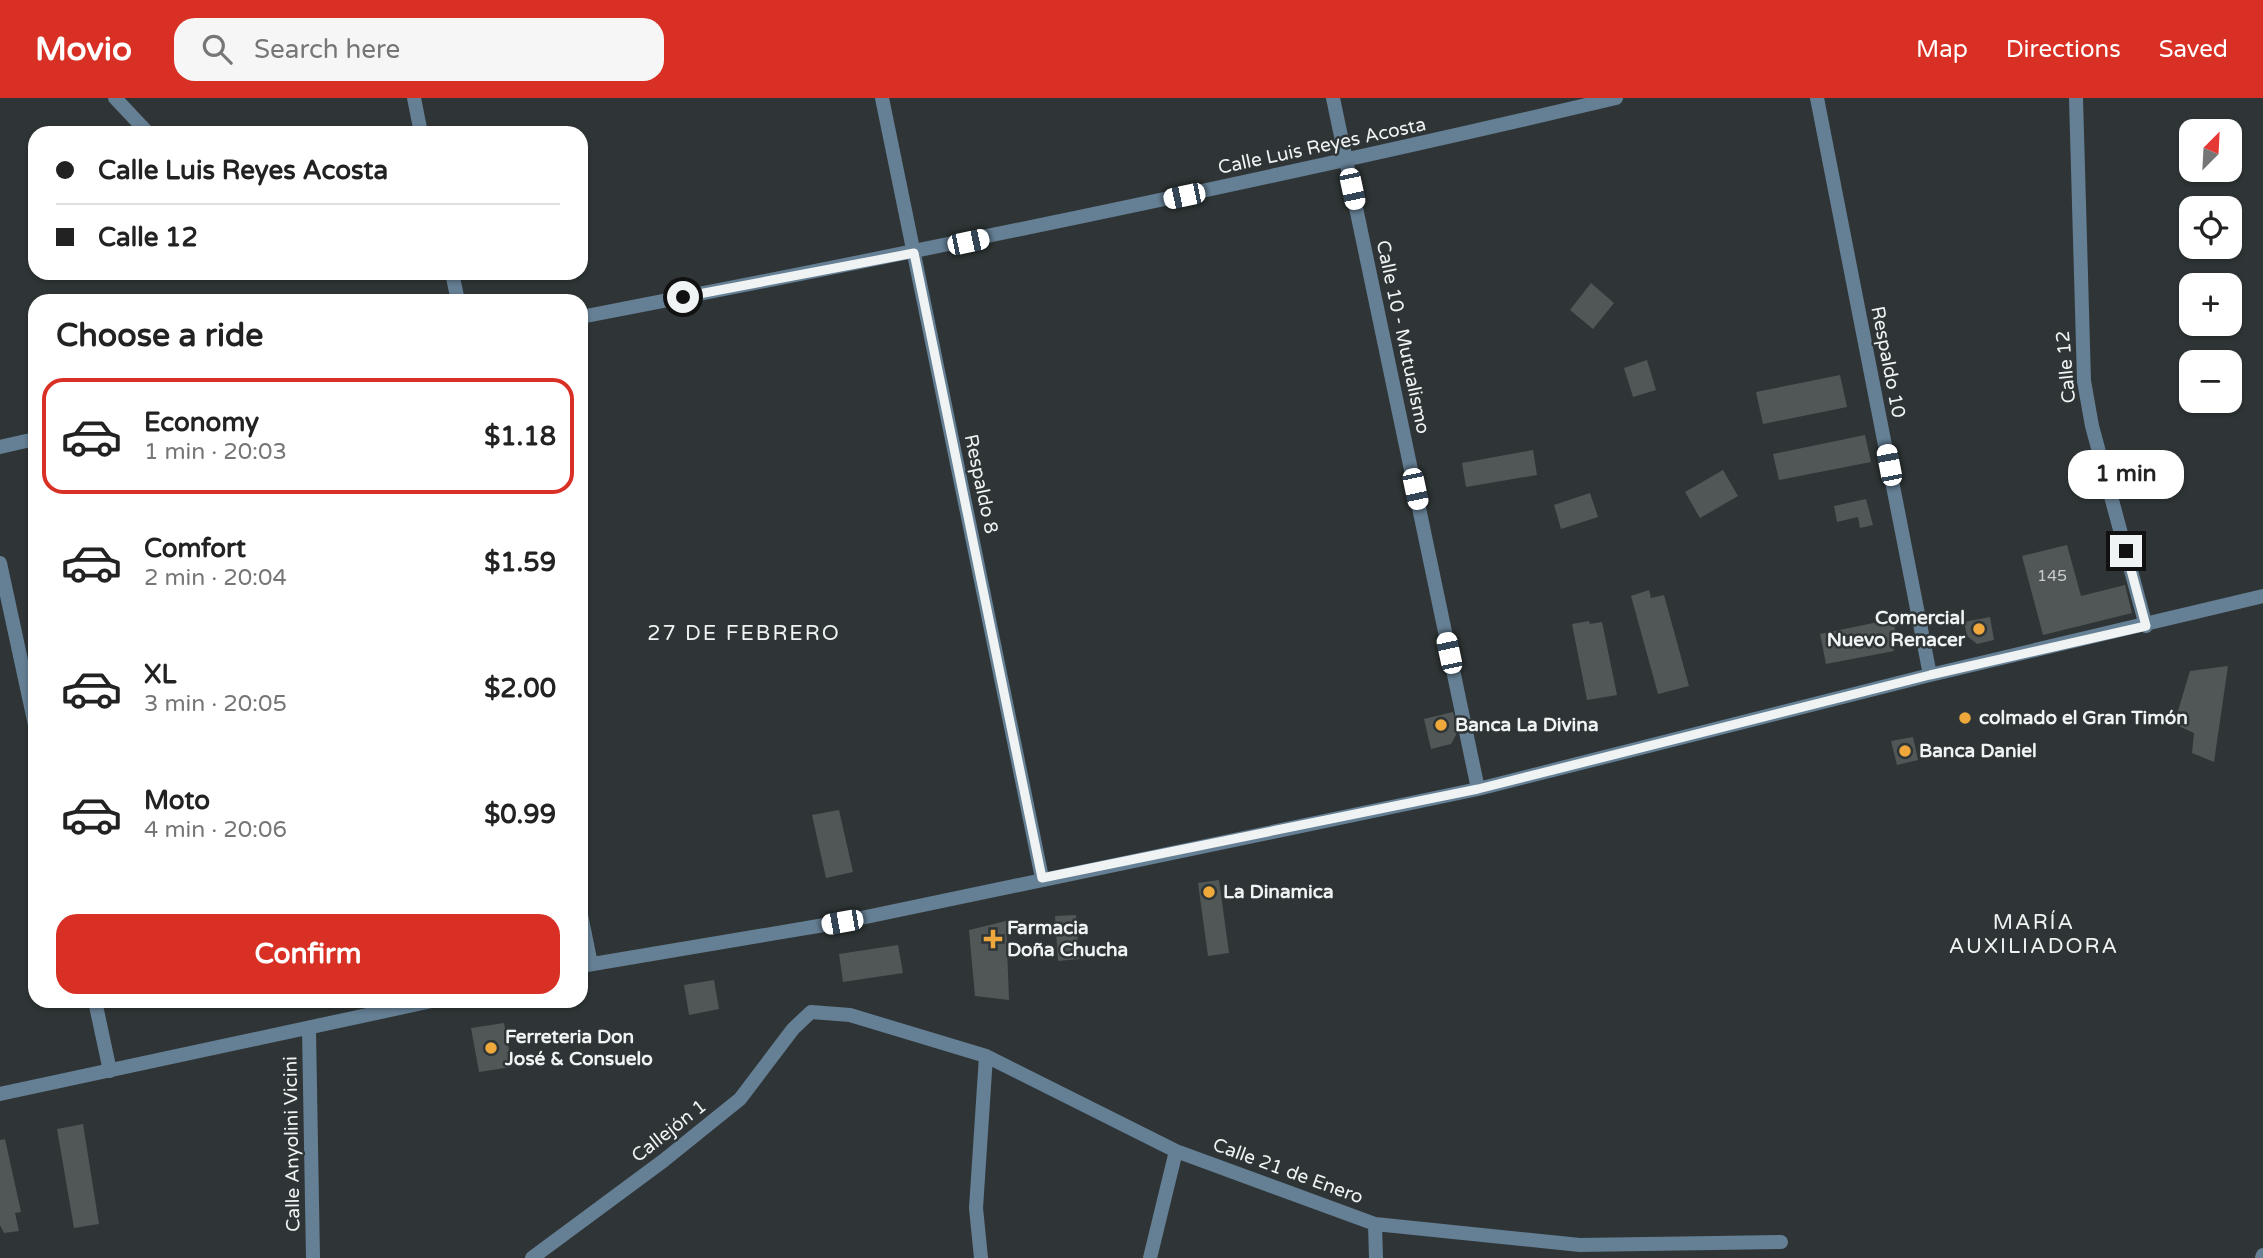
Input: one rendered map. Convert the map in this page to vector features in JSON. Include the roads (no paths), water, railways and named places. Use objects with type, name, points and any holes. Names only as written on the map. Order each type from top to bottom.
[{"type":"street","points":[[115,98],[141,126]]},
{"type":"street","points":[[414,98],[420,126]]},
{"type":"street","name":"Respaldo 8","points":[[882,98],[1042,878]]},
{"type":"street","name":"Calle 10 - Mutualismo","points":[[1334,98],[1478,789]]},
{"type":"street","name":"Calle Luis Reyes Acosta","points":[[588,316],[914,253],[1346,162],[1616,98]]},
{"type":"street","name":"Respaldo 10","points":[[1817,98],[1930,675]]},
{"type":"street","name":"Calle 12","points":[[2076,98],[2084,381],[2092,426],[2146,626]]},
{"type":"street","points":[[0,447],[28,441]]},
{"type":"street","points":[[0,563],[28,693]]},
{"type":"street","points":[[588,965],[842,922],[1042,878],[1478,789],[1930,675],[2146,626],[2263,596]]},
{"type":"street","points":[[96,1008],[110,1071]]},
{"type":"street","points":[[0,1094],[402,1008]]},
{"type":"street","name":"Calle 21 de Enero","points":[[810,1012],[850,1015],[986,1056],[1176,1151],[1375,1224],[1580,1245],[1781,1242]]},
{"type":"street","name":"Callejón 1","points":[[532,1258],[663,1161],[740,1099],[793,1029],[810,1012]]},
{"type":"street","name":"Calle Anyolini Vicini","points":[[309,1030],[313,1258]]},
{"type":"street","points":[[981,1258],[976,1208],[986,1056]]},
{"type":"street","points":[[1150,1258],[1176,1151]]},
{"type":"street","points":[[1375,1224],[1376,1258]]},
{"type":"place","name":"Comercial Nuevo Renacer","points":[[1979,629]]},
{"type":"place","name":"colmado el Gran Timón","points":[[1965,718]]},
{"type":"place","name":"Banca La Divina","points":[[1441,725]]},
{"type":"place","name":"Banca Daniel","points":[[1905,751]]},
{"type":"place","name":"La Dinamica","points":[[1209,892]]},
{"type":"place","name":"Farmacia Doña Chucha","points":[[993,939]]},
{"type":"place","name":"Ferreteria Don José & Consuelo","points":[[491,1048]]},
{"type":"district","name":"27 DE FEBRERO","points":[[744,633]]},
{"type":"district","name":"MARÍA AUXILIADORA","points":[[2034,934]]}]
